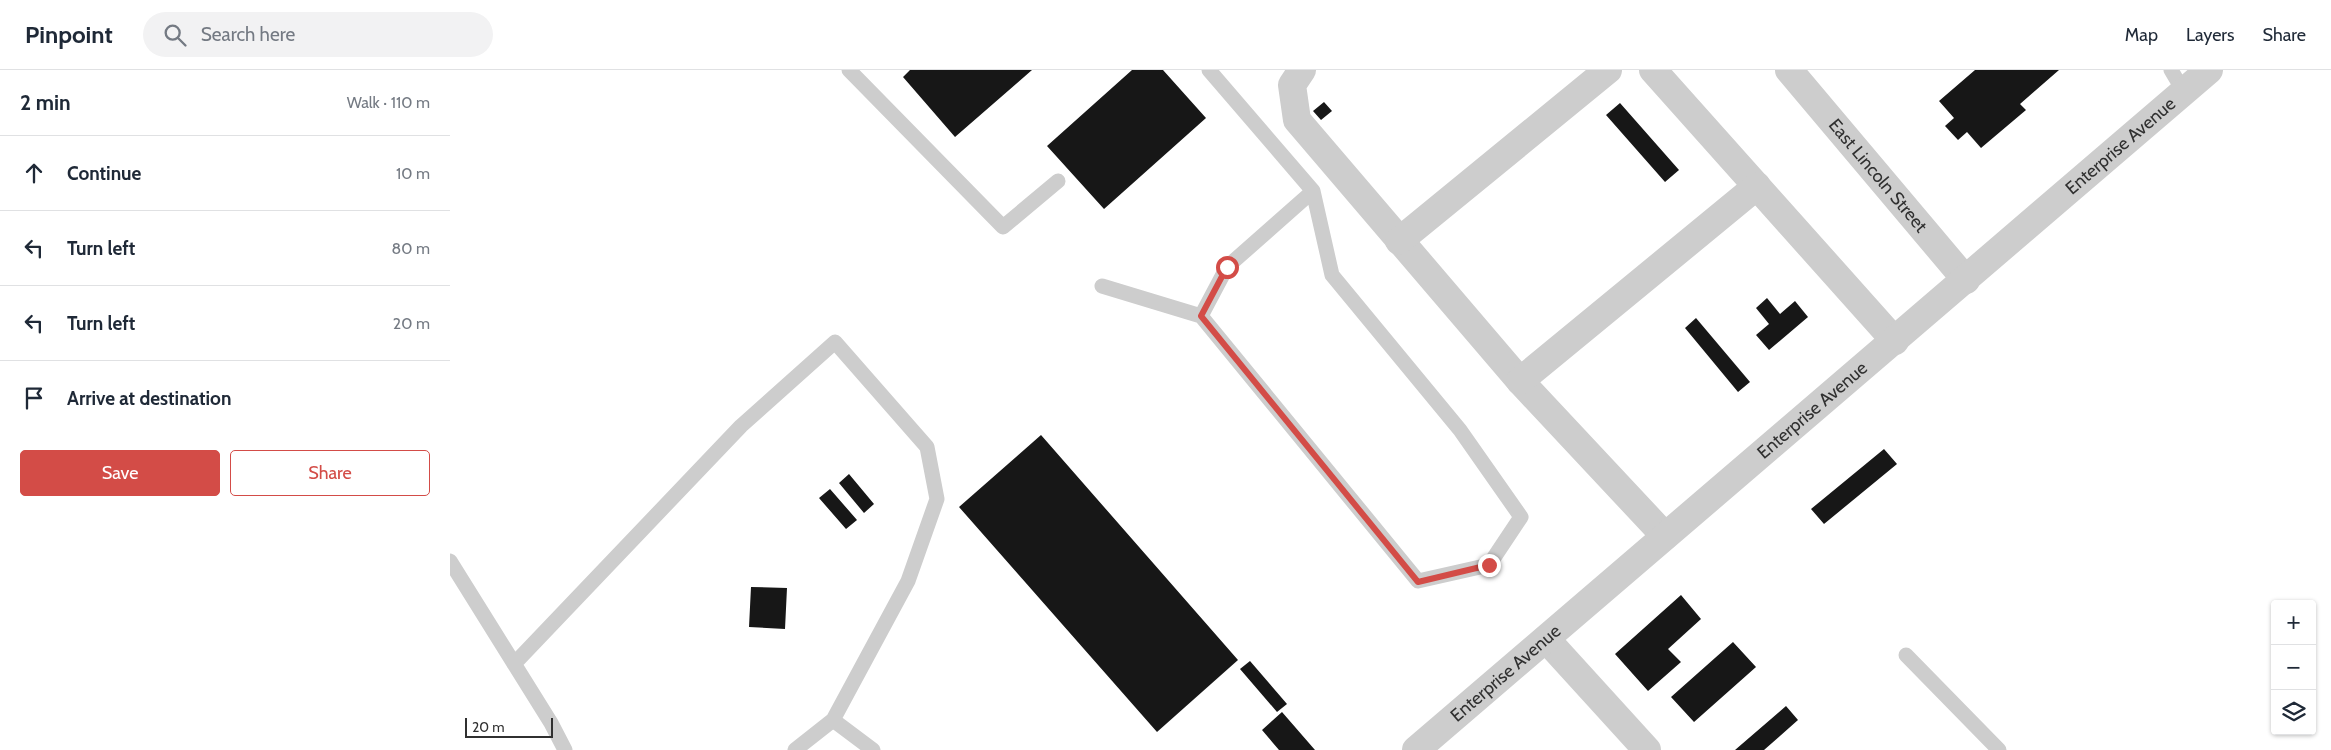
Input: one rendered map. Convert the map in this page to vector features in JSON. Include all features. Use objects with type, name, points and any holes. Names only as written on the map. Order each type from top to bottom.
[{"type":"street","points":[[1302,70],[1292,85],[1297,120],[1520,381],[1665,536]]},
{"type":"street","points":[[1399,241],[1608,70]]},
{"type":"street","points":[[1652,70],[1895,341]]},
{"type":"street","name":"East Lincoln Street","points":[[1789,70],[1966,280]]},
{"type":"street","name":"Enterprise Avenue","points":[[1416,750],[1966,280],[2178,81],[2209,70]]},
{"type":"street","points":[[1520,381],[1757,186]]},
{"type":"street","points":[[1546,639],[1647,750]]},
{"type":"lane","points":[[849,70],[1003,227],[1058,181]]},
{"type":"lane","points":[[1102,286],[1201,316],[1418,582],[1489,565],[1521,517],[1460,430],[1332,275],[1313,191],[1209,70]]},
{"type":"lane","points":[[1201,316],[1227,267],[1313,191]]},
{"type":"lane","points":[[514,664],[741,426],[835,342],[927,447],[937,499],[908,580],[832,720],[795,750]]},
{"type":"lane","points":[[450,561],[551,723],[565,750]]},
{"type":"lane","points":[[1906,654],[1999,750]]},
{"type":"lane","points":[[832,720],[873,750]]},
{"type":"building","points":[[910,70],[1032,70],[955,137],[903,77]]},
{"type":"building","points":[[1132,70],[1163,70],[1206,118],[1104,209],[1047,146]]},
{"type":"building","points":[[1975,70],[2059,70],[2020,104],[2026,110],[1981,148],[1967,132],[1958,140],[1945,126],[1954,118],[1939,101]]},
{"type":"building","points":[[1324,102],[1332,111],[1321,120],[1313,111]]},
{"type":"building","points":[[1620,103],[1679,170],[1665,182],[1606,115]]},
{"type":"building","points":[[1767,298],[1780,314],[1795,301],[1808,317],[1769,350],[1756,335],[1769,324],[1756,308]]},
{"type":"building","points":[[1696,318],[1750,382],[1738,392],[1685,328]]},
{"type":"building","points":[[1041,435],[1238,660],[1157,732],[959,507]]},
{"type":"building","points":[[1884,449],[1897,464],[1824,524],[1811,509]]},
{"type":"building","points":[[849,474],[874,504],[864,513],[839,483]]},
{"type":"building","points":[[830,489],[857,520],[846,529],[819,498]]},
{"type":"building","points":[[751,587],[787,588],[785,629],[749,627]]},
{"type":"building","points":[[1681,595],[1701,619],[1668,649],[1681,662],[1648,691],[1615,654]]},
{"type":"building","points":[[1733,642],[1756,667],[1694,722],[1671,697]]},
{"type":"building","points":[[1250,661],[1287,704],[1277,712],[1240,669]]},
{"type":"building","points":[[1786,706],[1798,720],[1764,750],[1735,750]]},
{"type":"building","points":[[1282,712],[1315,750],[1279,750],[1262,730]]},
{"type":"route","points":[[1227,267],[1201,316],[1418,582],[1489,565]]}]
